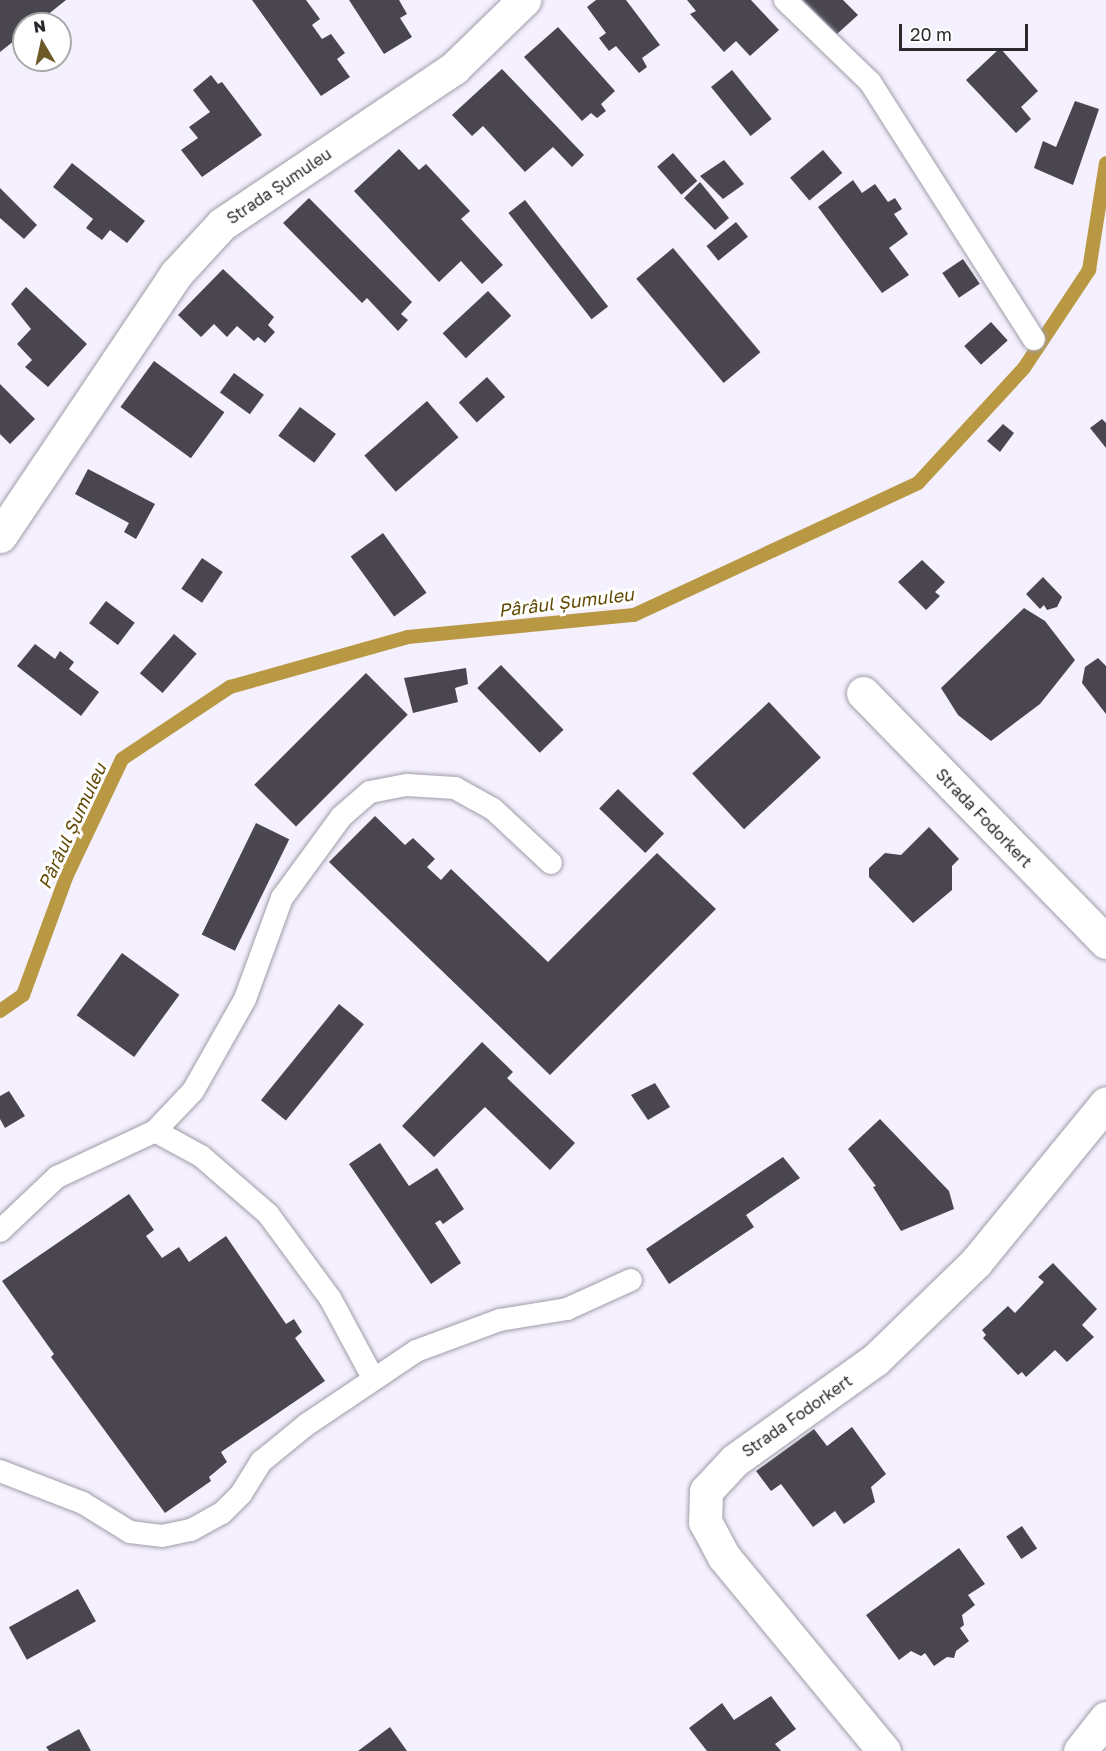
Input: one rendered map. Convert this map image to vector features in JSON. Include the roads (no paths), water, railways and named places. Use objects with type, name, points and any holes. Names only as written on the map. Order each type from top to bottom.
[{"type":"street","name":"Strada Șumuleu","points":[[0,536],[176,274],[222,224],[454,68],[524,0]]},
{"type":"street","name":"Strada Fodorkert","points":[[863,693],[1106,942]]},
{"type":"street","name":"Strada Fodorkert","points":[[884,1751],[724,1557],[705,1522],[706,1491],[735,1460],[876,1359],[976,1262],[1106,1103]]},
{"type":"street","points":[[1080,1751],[1106,1718]]},
{"type":"lane","points":[[785,0],[870,82],[1034,339]]},
{"type":"lane","points":[[0,1231],[57,1177],[155,1131],[193,1090],[245,999],[282,898],[341,817],[370,792],[407,785],[455,788],[493,809],[551,863]]},
{"type":"lane","points":[[155,1131],[201,1156],[268,1214],[330,1298],[373,1378]]},
{"type":"lane","points":[[0,1471],[83,1503],[130,1532],[162,1536],[191,1530],[222,1513],[241,1494],[262,1461],[373,1378],[416,1351],[500,1320],[567,1309],[631,1280]]},
{"type":"waterway","name":"Pârâul Șumuleu","points":[[0,1011],[23,995],[67,875],[122,759],[230,687],[408,637],[634,615],[918,483],[1024,368],[1089,270],[1106,163]]}]
